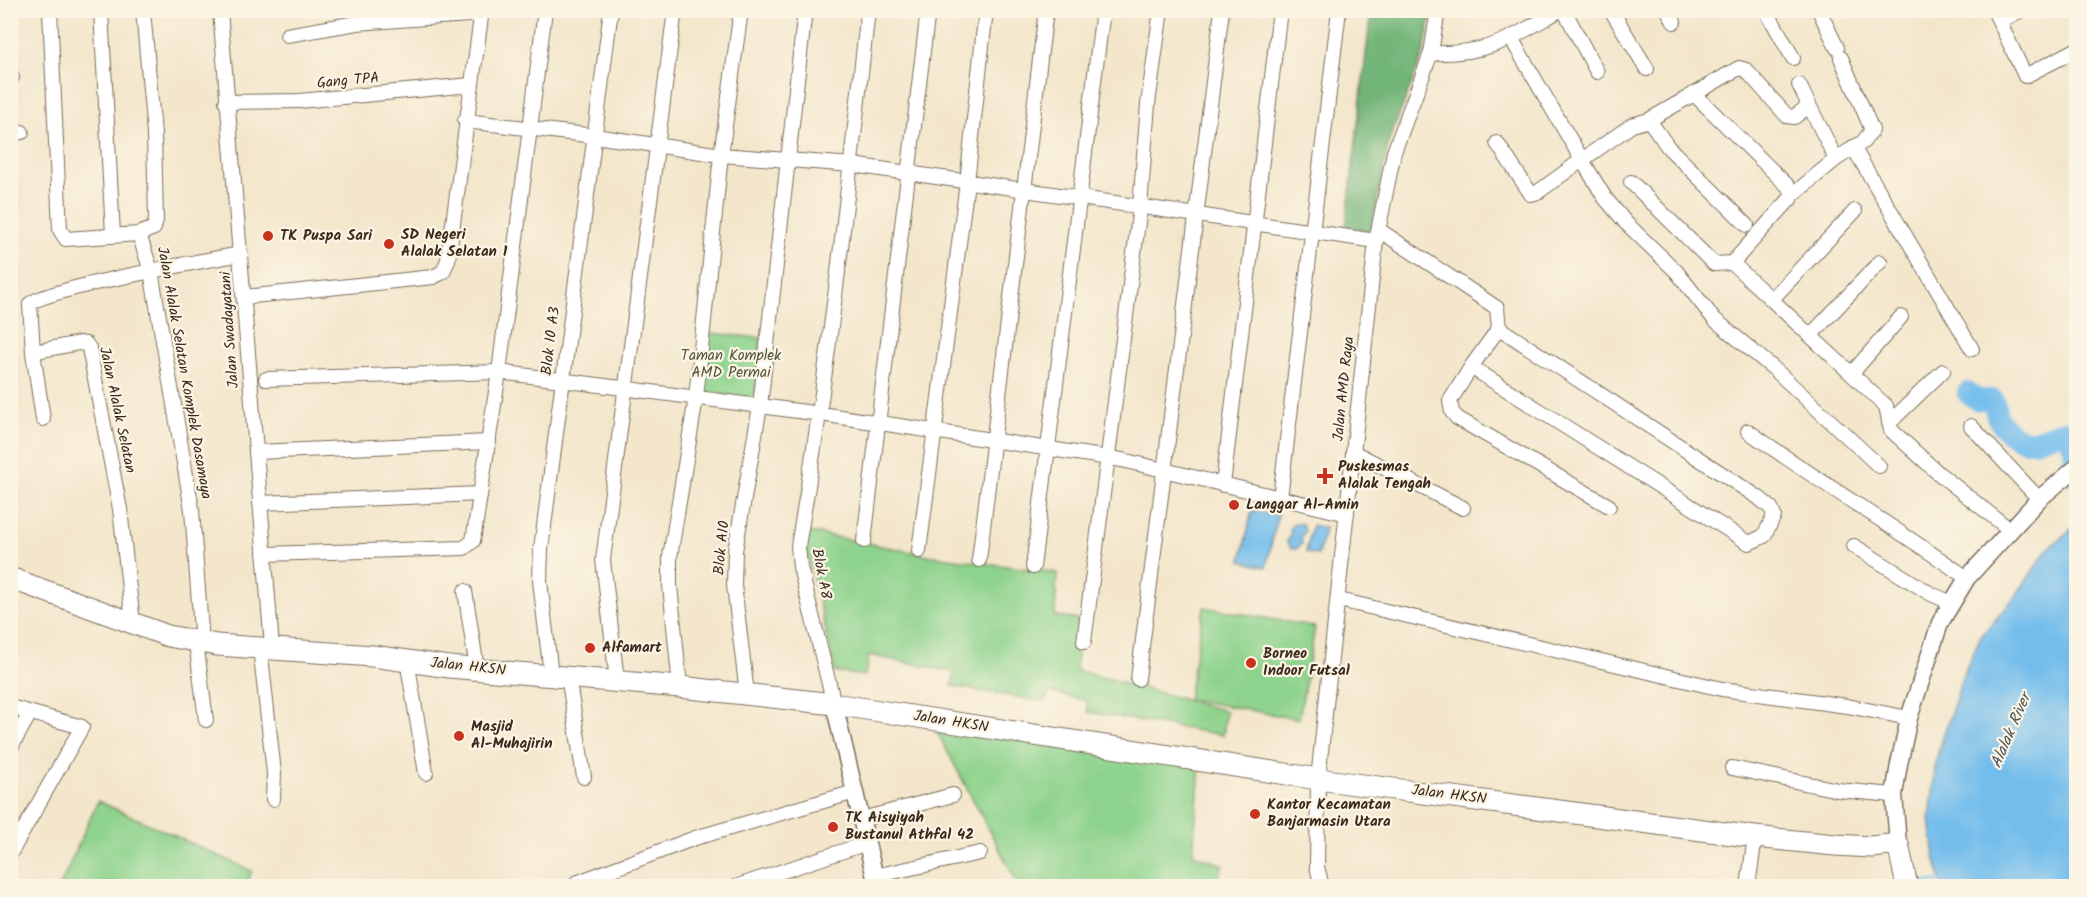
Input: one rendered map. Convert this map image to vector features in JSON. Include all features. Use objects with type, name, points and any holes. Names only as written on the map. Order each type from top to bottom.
[{"type":"main road","name":"Jalan HKSN","points":[[10,578],[133,623],[199,642],[407,660],[834,704],[1318,779],[1755,837],[1871,847],[1898,844]]},
{"type":"main road","points":[[1898,844],[1906,881]]},
{"type":"street","name":"Jalan Alalak Selatan Komplek Dasamaya","points":[[50,10],[60,230],[66,239],[139,234],[151,271],[192,510],[206,720]]},
{"type":"street","points":[[101,10],[113,236]]},
{"type":"street","points":[[139,234],[154,228],[156,220],[154,134],[143,10]]},
{"type":"street","name":"Jalan Swadayatani","points":[[220,10],[264,554],[266,647],[274,773],[273,799]]},
{"type":"street","points":[[264,554],[464,548],[473,541],[500,372],[545,10]]},
{"type":"street","name":"Blok 10 A3","points":[[584,777],[540,581],[562,380],[611,10]]},
{"type":"street","points":[[617,681],[603,560],[675,10]]},
{"type":"street","points":[[680,687],[670,585],[670,557],[696,398],[722,154],[741,10]]},
{"type":"street","name":"Blok A10","points":[[747,694],[735,585],[735,551],[760,406],[805,10]]},
{"type":"street","name":"Blok A8","points":[[834,704],[800,567],[798,546],[821,414],[853,165],[868,10]]},
{"type":"street","points":[[864,541],[911,174],[928,10]]},
{"type":"street","points":[[920,551],[967,182],[986,10]]},
{"type":"street","points":[[979,560],[1046,10]]},
{"type":"street","points":[[1034,567],[1082,198],[1103,10]]},
{"type":"street","points":[[1084,642],[1140,207],[1148,104],[1161,10]]},
{"type":"street","points":[[1138,679],[1222,10]]},
{"type":"street","points":[[1223,485],[1280,10]]},
{"type":"street","points":[[1280,498],[1339,10]]},
{"type":"street","name":"Jalan AMD Raya","points":[[1322,886],[1317,867],[1318,779],[1377,236],[1394,152],[1431,53],[1438,10]]},
{"type":"street","points":[[1431,53],[1455,54],[1484,50],[1562,10],[1597,72]]},
{"type":"street","points":[[1611,10],[1647,69]]},
{"type":"street","points":[[1766,10],[1793,58]]},
{"type":"street","points":[[1694,94],[1795,193],[1836,159],[1863,142],[1872,130],[1819,10]]},
{"type":"street","points":[[1994,10],[2025,76],[2075,54]]},
{"type":"street","points":[[2006,18],[2021,10]]},
{"type":"street","points":[[244,297],[433,277],[443,272],[448,260],[465,121],[482,12],[357,23],[287,35]]},
{"type":"street","points":[[1511,38],[1605,198],[1626,223],[1677,271],[1714,320],[1773,369],[1879,466]]},
{"type":"street","points":[[1497,143],[1531,194],[1538,192],[1632,125],[1649,120],[1739,68],[1746,70],[1787,116],[1794,117],[1809,106]]},
{"type":"street","name":"Gang TPA","points":[[226,102],[299,101],[471,85]]},
{"type":"street","points":[[1799,85],[1836,159]]},
{"type":"street","points":[[1649,120],[1668,147],[1747,225]]},
{"type":"street","points":[[465,121],[595,135],[722,154],[853,165],[1312,232],[1377,236],[1497,308],[1499,328],[1450,400],[1452,412],[1457,418],[1610,506]]},
{"type":"street","points":[[1853,147],[1972,349]]},
{"type":"street","points":[[1631,182],[1709,262],[1732,263],[1772,299],[1886,406],[1891,429],[1937,472],[2010,530]]},
{"type":"street","points":[[1732,263],[1791,198]]},
{"type":"street","points":[[1772,299],[1855,211]]},
{"type":"street","points":[[43,419],[33,352],[30,311],[32,301],[151,271],[241,254]]},
{"type":"street","points":[[1810,334],[1880,262]]},
{"type":"street","points":[[1852,373],[1901,317]]},
{"type":"street","points":[[1471,367],[1749,543],[1764,536],[1773,516],[1771,508],[1759,498],[1499,328]]},
{"type":"street","name":"Jalan Alalak Selatan","points":[[33,352],[79,343],[86,344],[89,348],[120,509],[133,623]]},
{"type":"street","points":[[1889,423],[1943,371]]},
{"type":"street","points":[[266,379],[500,372],[821,414],[1049,448],[1164,470],[1347,514]]},
{"type":"street","points":[[1971,426],[2039,499]]},
{"type":"street","points":[[1748,431],[1818,481],[1898,529],[1967,578]]},
{"type":"street","points":[[256,452],[489,442]]},
{"type":"street","points":[[1353,452],[1463,508]]},
{"type":"street","points":[[1898,844],[1894,795],[1909,718],[1932,640],[1950,602],[1967,578],[2039,499],[2076,468]]},
{"type":"street","points":[[260,503],[480,494]]},
{"type":"street","points":[[1854,546],[1931,594],[1950,602]]},
{"type":"street","points":[[465,591],[477,669]]},
{"type":"street","points":[[1339,600],[1722,688],[1846,706],[1909,718]]},
{"type":"street","points":[[407,660],[426,773]]},
{"type":"street","points":[[834,704],[876,881],[980,853]]},
{"type":"street","points":[[10,707],[82,727],[10,854]]},
{"type":"street","points":[[10,749],[30,713]]},
{"type":"street","points":[[1732,768],[1838,790],[1894,795]]},
{"type":"street","points":[[576,883],[695,838],[855,792]]},
{"type":"street","points":[[862,819],[953,795]]},
{"type":"street","points":[[1748,886],[1755,837]]},
{"type":"street","points":[[738,886],[867,843]]},
{"type":"green space","points":[[1371,11],[1432,11],[1424,52],[1389,141],[1371,232],[1346,226]]},
{"type":"green space","name":"Taman Komplek AMD Permai","points":[[708,333],[762,338],[754,399],[700,391]]},
{"type":"green space","points":[[809,532],[933,556],[1057,573],[1055,616],[1079,620],[1076,670],[1226,711],[1223,735],[1088,712],[1087,701],[1049,692],[1045,702],[952,686],[954,672],[869,655],[865,676],[835,672],[806,546]]},
{"type":"green space","name":"Borneo Indoor Futsal","points":[[1204,607],[1315,627],[1299,719],[1188,699]]},
{"type":"green space","points":[[935,728],[1200,766],[1193,854],[1223,865],[1214,886],[1019,886]]},
{"type":"green space","points":[[98,801],[252,871],[246,886],[60,886]]},
{"type":"water","points":[[1252,510],[1278,515],[1266,567],[1241,561]]},
{"type":"water","points":[[1294,523],[1302,524],[1305,531],[1301,537],[1302,544],[1296,549],[1291,548],[1287,542],[1291,535],[1290,528]]},
{"type":"water","points":[[1312,525],[1325,528],[1318,555],[1306,552]]},
{"type":"water","name":"Alalak River","points":[[2076,525],[2076,886],[1943,886],[1935,857],[1930,819],[1936,760],[1964,673],[1981,636],[2015,597],[2047,550]]},
{"type":"waterway","points":[[1968,393],[1978,400],[1993,400],[2001,423],[2019,439],[2037,440],[2064,431],[2074,448],[2072,468],[2076,476]]},
{"type":"waterway","points":[[1913,884],[1947,880]]},
{"type":"waterway","points":[[1876,886],[1900,886]]},
{"type":"place","name":"TK Puspa Sari","points":[[268,236]]},
{"type":"place","name":"SD Negeri Alalak Selatan 1","points":[[389,244]]},
{"type":"place","name":"Puskesmas Alalak Tengah","points":[[1325,476]]},
{"type":"place","name":"Langgar Al-Amin","points":[[1234,505]]},
{"type":"place","name":"Alfamart","points":[[590,648]]},
{"type":"place","name":"Borneo Indoor Futsal","points":[[1251,663]]},
{"type":"place","name":"Masjid Al-Muhajirin","points":[[459,736]]},
{"type":"place","name":"Kantor Kecamatan Banjarmasin Utara","points":[[1255,814]]},
{"type":"place","name":"TK Aisyiyah Bustanul Athfal 42","points":[[833,827]]}]
